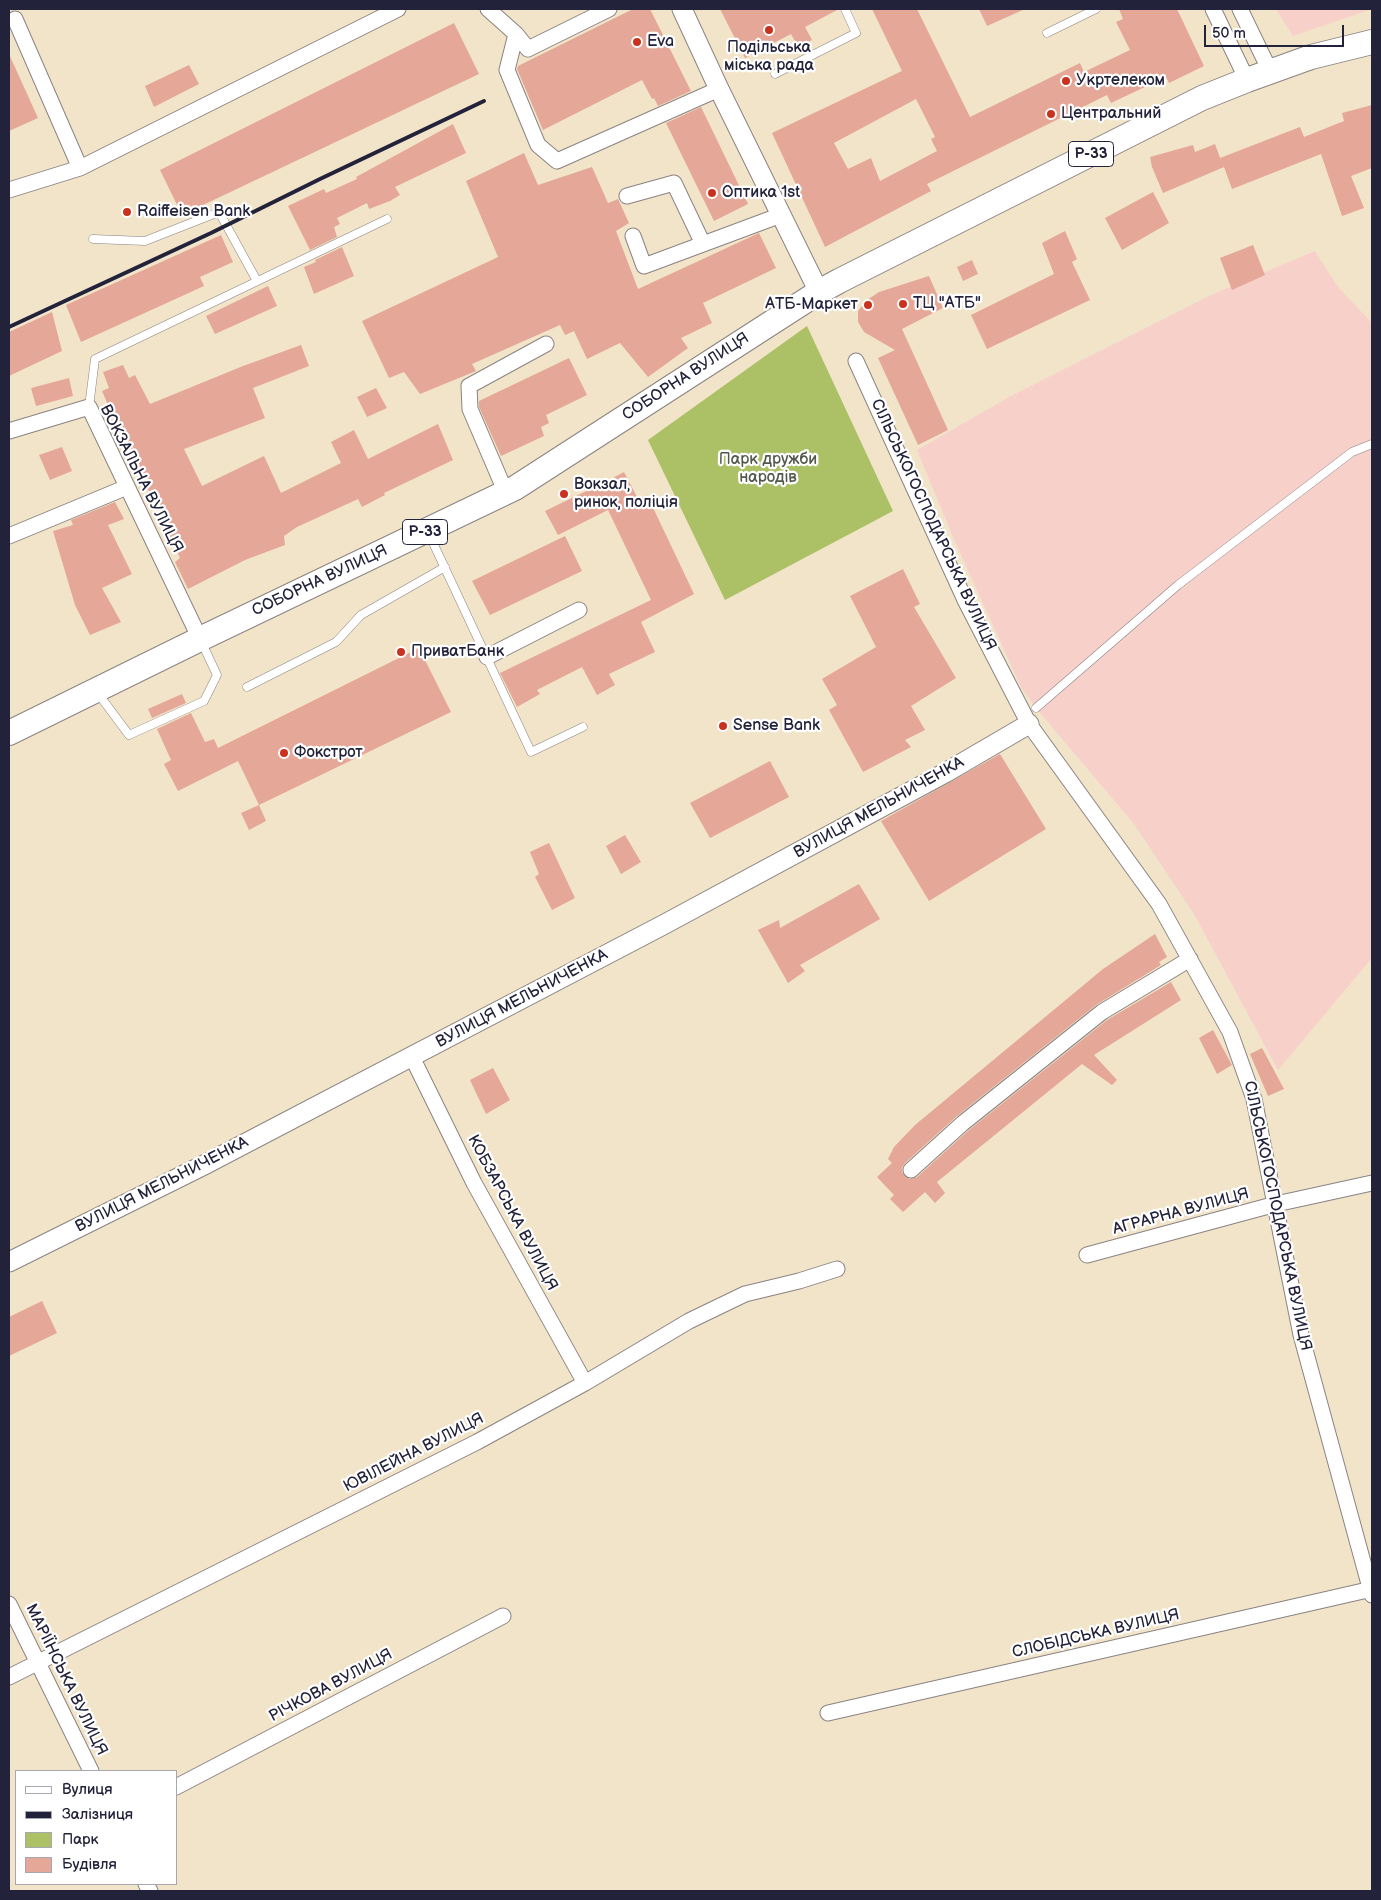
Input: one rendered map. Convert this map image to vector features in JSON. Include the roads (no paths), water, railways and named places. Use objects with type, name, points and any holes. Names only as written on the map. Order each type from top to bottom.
[{"type":"main road","name":"СОБОРНА ВУЛИЦЯ","points":[[9,733],[200,638],[506,493],[819,292],[1202,98],[1311,57],[1372,42]]},
{"type":"street","points":[[9,190],[80,168],[398,9]]},
{"type":"street","points":[[488,9],[516,34],[528,49],[609,9]]},
{"type":"street","points":[[682,9],[719,89],[819,292]]},
{"type":"street","points":[[1213,9],[1246,80]]},
{"type":"street","points":[[1240,9],[1270,71]]},
{"type":"street","points":[[15,19],[80,168]]},
{"type":"street","points":[[516,34],[507,70],[538,145],[557,161],[719,89]]},
{"type":"street","points":[[627,196],[674,183],[703,244]]},
{"type":"street","points":[[633,236],[644,266],[781,215]]},
{"type":"street","points":[[506,493],[470,409],[469,386],[546,344]]},
{"type":"street","name":"СІЛЬСЬКОГОСПОДАРСЬКА ВУЛИЦЯ","points":[[856,361],[964,600],[1032,716],[1159,904],[1233,1040],[1254,1099],[1301,1334],[1372,1591]]},
{"type":"street","name":"ВОКЗАЛЬНА ВУЛИЦЯ","points":[[9,431],[88,407],[200,638]]},
{"type":"street","points":[[9,536],[127,487]]},
{"type":"street","points":[[487,657],[579,610]]},
{"type":"street","name":"ВУЛИЦЯ МЕЛЬНИЧЕНКА","points":[[9,1262],[204,1165],[680,916],[945,773],[1032,716]]},
{"type":"street","points":[[911,1170],[963,1123],[1102,1012],[1190,959]]},
{"type":"street","name":"КОБЗАРСЬКА ВУЛИЦЯ","points":[[412,1057],[474,1183],[585,1383]]},
{"type":"street","name":"АГРАРНА ВУЛИЦЯ","points":[[1087,1255],[1276,1204],[1372,1182]]},
{"type":"street","name":"ЮВІЛЕЙНА ВУЛИЦЯ","points":[[9,1677],[468,1446],[585,1383],[689,1321],[745,1294],[799,1281],[837,1269]]},
{"type":"street","name":"СЛОБІДСЬКА ВУЛИЦЯ","points":[[828,1713],[1372,1591]]},
{"type":"street","name":"МАРІЇНСЬКА ВУЛИЦЯ","points":[[9,1604],[91,1770]]},
{"type":"street","name":"РІЧКОВА ВУЛИЦЯ","points":[[178,1786],[503,1616]]},
{"type":"lane","points":[[775,74],[856,33],[845,9]]},
{"type":"lane","points":[[1047,33],[1096,9]]},
{"type":"lane","points":[[93,239],[145,242],[219,212],[257,281]]},
{"type":"lane","points":[[88,407],[95,359],[387,218]]},
{"type":"lane","points":[[1032,716],[1178,585],[1352,452],[1372,444]]},
{"type":"lane","points":[[428,530],[531,752],[583,727]]},
{"type":"lane","points":[[247,687],[336,642],[361,615],[445,567]]},
{"type":"lane","points":[[96,690],[129,735],[204,701],[218,675],[200,638]]},
{"type":"railway","points":[[9,327],[211,233],[484,101]]},
{"type":"place","name":"Подільська міська рада","points":[[769,30]]},
{"type":"place","name":"Eva","points":[[637,42]]},
{"type":"place","name":"Укртелеком","points":[[1066,81]]},
{"type":"place","name":"Центральний","points":[[1051,114]]},
{"type":"place","name":"Оптика 1st","points":[[712,193]]},
{"type":"place","name":"Raiffeisen Bank","points":[[127,212]]},
{"type":"place","name":"ТЦ \"АТБ\"","points":[[903,304]]},
{"type":"place","name":"АТБ-Маркет","points":[[868,305]]},
{"type":"place","name":"Вокзал, ринок, поліція","points":[[564,494]]},
{"type":"place","name":"ПриватБанк","points":[[401,652]]},
{"type":"place","name":"Sense Bank","points":[[723,726]]},
{"type":"place","name":"Фокстрот","points":[[284,753]]},
{"type":"park label","name":"Парк дружби народів","points":[[768,469]]}]
